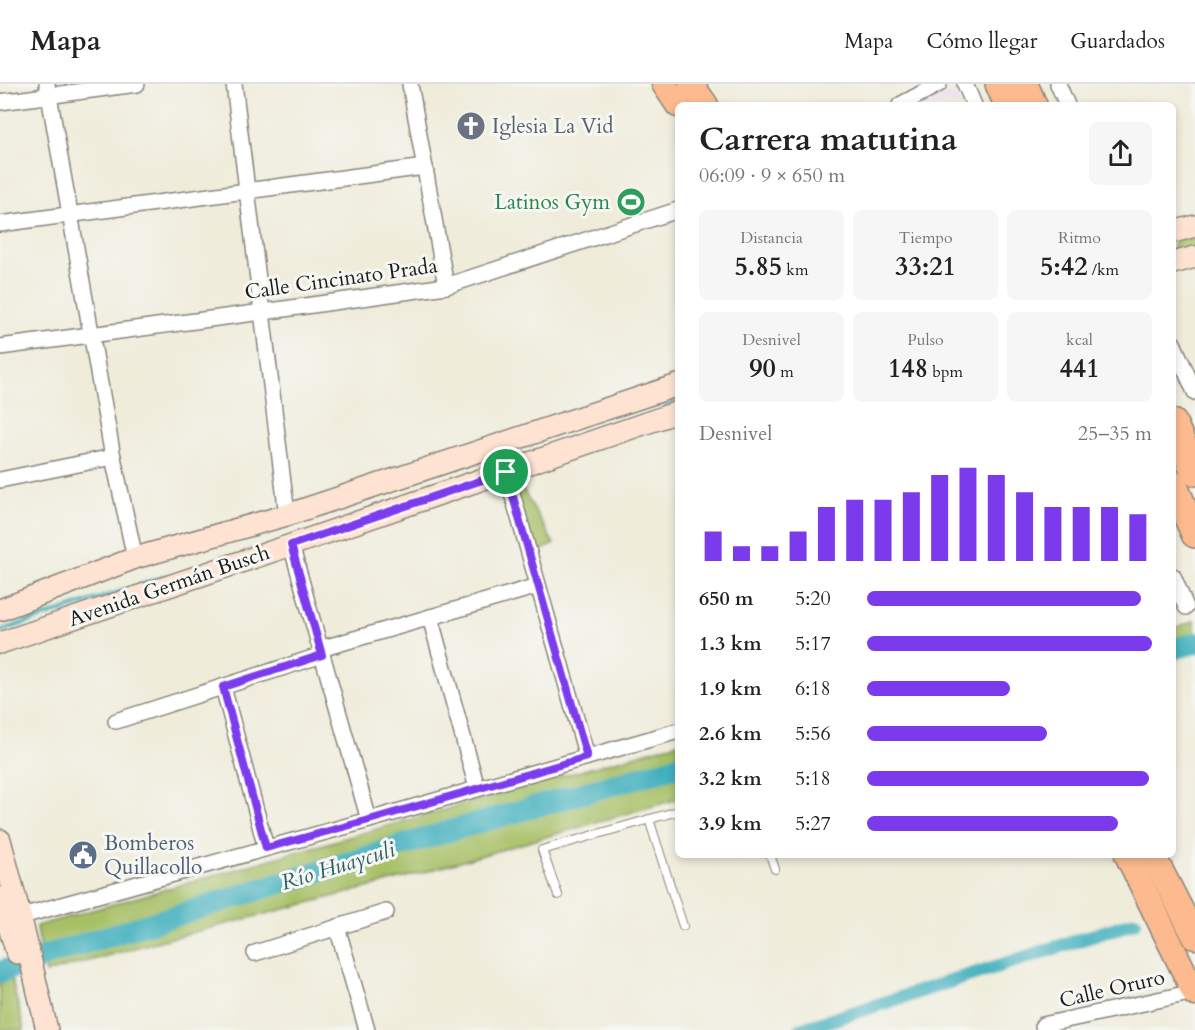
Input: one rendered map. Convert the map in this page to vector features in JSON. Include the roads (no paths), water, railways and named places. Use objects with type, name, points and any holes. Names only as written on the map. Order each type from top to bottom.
[{"type":"highway","points":[[999,84],[1007,102]]},
{"type":"highway","points":[[1024,84],[1032,102]]},
{"type":"highway","points":[[1176,430],[1195,472]]},
{"type":"highway","points":[[1176,490],[1195,534]]},
{"type":"main road","points":[[664,84],[676,102]]},
{"type":"main road","points":[[691,84],[704,102]]},
{"type":"main road","points":[[1128,858],[1194,993]]},
{"type":"main road","points":[[1155,858],[1195,937]]},
{"type":"street","points":[[0,102],[48,90],[137,84]]},
{"type":"street","points":[[234,84],[287,515]]},
{"type":"street","points":[[410,84],[446,286]]},
{"type":"street","points":[[906,102],[939,84]]},
{"type":"street","points":[[965,84],[973,102]]},
{"type":"street","points":[[1058,84],[1066,102]]},
{"type":"street","points":[[48,90],[113,457],[135,558]]},
{"type":"street","points":[[0,224],[425,167]]},
{"type":"street","name":"Calle Cincinato Prada","points":[[0,347],[446,286],[675,211]]},
{"type":"street","points":[[1176,230],[1195,226]]},
{"type":"street","points":[[1176,262],[1195,257]]},
{"type":"street","points":[[1176,350],[1195,392]]},
{"type":"street","name":"Avenida Germán Busch","points":[[0,610],[135,558],[287,515],[675,386]]},
{"type":"street","name":"Avenida Germán Busch","points":[[0,643],[675,413]]},
{"type":"street","points":[[0,480],[113,457]]},
{"type":"street","points":[[506,472],[587,757]]},
{"type":"street","points":[[291,545],[369,820]]},
{"type":"street","points":[[1176,584],[1185,607]]},
{"type":"street","points":[[116,721],[429,617],[538,586]]},
{"type":"street","points":[[429,617],[477,788]]},
{"type":"street","points":[[223,687],[266,848]]},
{"type":"street","points":[[9,920],[369,820],[675,731]]},
{"type":"street","points":[[0,840],[9,920]]},
{"type":"street","points":[[0,898],[47,1030]]},
{"type":"street","points":[[255,953],[386,912]]},
{"type":"street","points":[[338,927],[367,1030]]},
{"type":"street","points":[[25,963],[33,1030]]},
{"type":"street","name":"Calle Oruro","points":[[1044,1030],[1043,1025],[1194,993]]},
{"type":"lane","points":[[558,895],[542,850],[675,812]]},
{"type":"lane","points":[[649,819],[683,927]]},
{"type":"lane","points":[[772,858],[775,869]]},
{"type":"waterway","points":[[665,406],[675,401]]},
{"type":"waterway","points":[[0,631],[167,576]]},
{"type":"waterway","name":"Río Huayculi","points":[[1176,648],[1195,643]]},
{"type":"waterway","name":"Río Huayculi","points":[[0,972],[57,952],[446,832],[675,767]]},
{"type":"waterway","points":[[800,1030],[1135,922]]},
{"type":"place","name":"Iglesia La Vid","points":[[471,126]]},
{"type":"place","name":"Latinos Gym","points":[[631,202]]},
{"type":"place","name":"Bomberos Quillacollo","points":[[83,855]]}]
